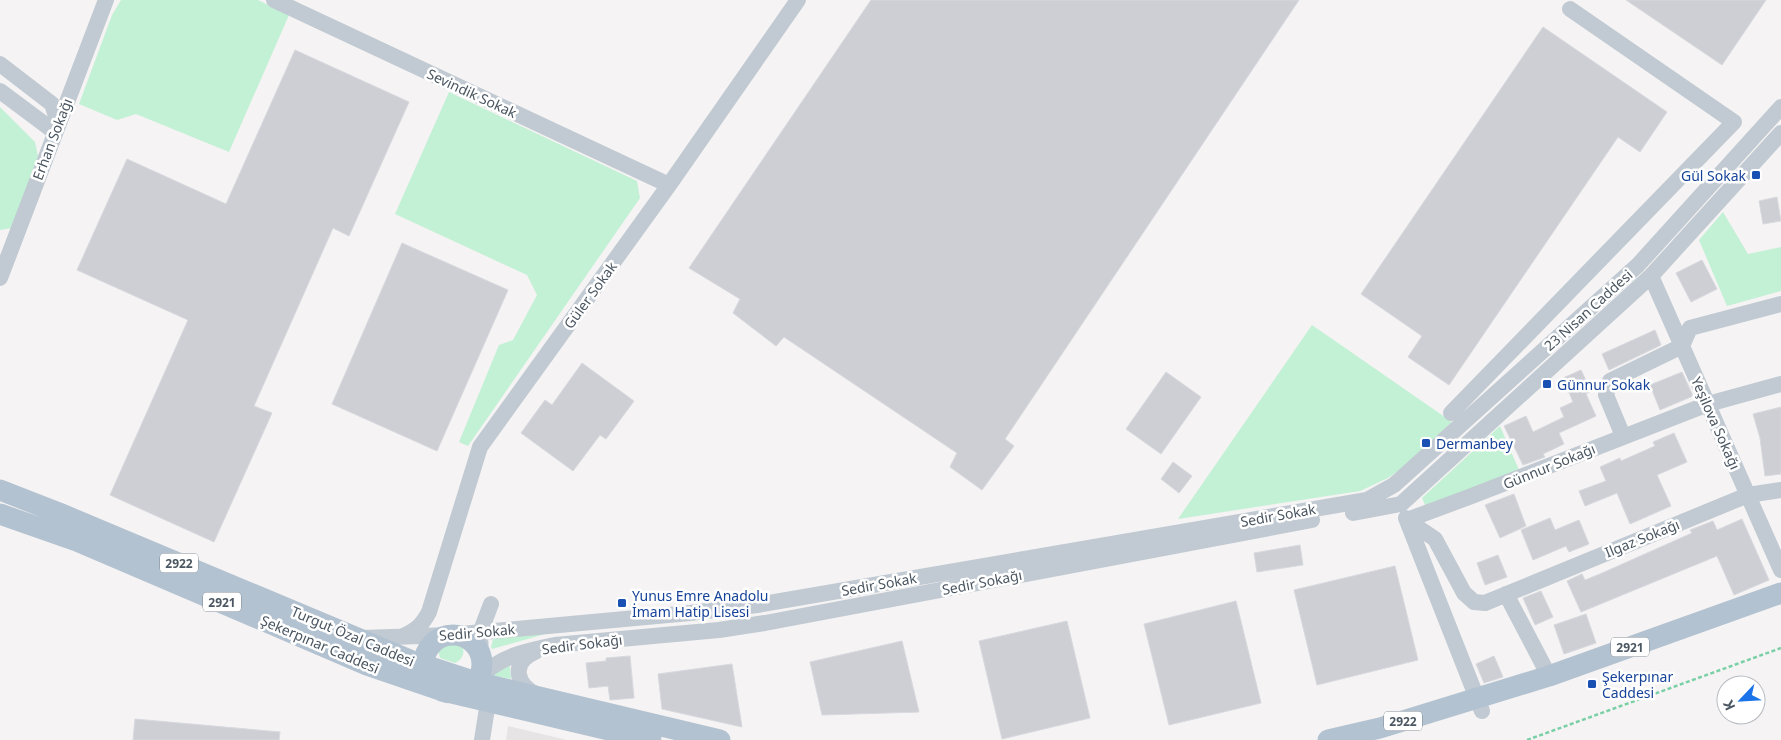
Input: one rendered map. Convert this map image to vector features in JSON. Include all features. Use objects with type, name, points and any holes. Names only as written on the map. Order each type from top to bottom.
[{"type":"main road","name":"Turgut Özal Caddesi","points":[[0,490],[357,638],[424,662],[481,671],[494,695],[552,701],[720,740]]},
{"type":"main road","name":"Şekerpınar Caddesi","points":[[0,514],[77,541],[367,665],[443,691],[494,695],[651,740]]},
{"type":"main road","name":"2921","points":[[1372,740],[1480,705],[1549,676],[1781,593]]},
{"type":"main road","name":"2921","points":[[1480,705],[1551,689],[1781,603]]},
{"type":"main road","points":[[450,635],[458,635],[466,638],[478,649],[481,671],[469,688],[461,692],[452,693],[443,691],[430,682],[424,662],[427,651],[433,643],[450,635]]},
{"type":"main road","name":"2922","points":[[1328,740],[1480,705]]},
{"type":"street","name":"Erhan Sokağı","points":[[0,278],[106,0]]},
{"type":"street","name":"Sevindik Sokak","points":[[274,0],[669,185]]},
{"type":"street","name":"Güler Sokak","points":[[429,612],[480,447],[669,185],[798,0]]},
{"type":"street","points":[[1451,413],[1734,122],[1570,9]]},
{"type":"street","points":[[0,64],[52,104],[58,124]]},
{"type":"street","points":[[0,91],[58,124]]},
{"type":"street","name":"23 Nisan Caddesi","points":[[1394,485],[1638,265],[1781,107]]},
{"type":"street","name":"23 Nisan Caddesi","points":[[1401,504],[1652,276],[1781,133]]},
{"type":"street","name":"Yeşilova Sokağı","points":[[1652,276],[1781,570]]},
{"type":"street","points":[[1559,303],[1578,319]]},
{"type":"street","points":[[1623,436],[1606,396],[1610,382],[1682,346],[1690,328],[1781,304]]},
{"type":"street","name":"Günnur Sokağı","points":[[1407,520],[1708,404],[1781,384]]},
{"type":"street","points":[[1394,485],[1480,705]]},
{"type":"street","name":"Sedir Sokak","points":[[357,638],[450,635],[757,605],[1367,500],[1394,485]]},
{"type":"street","name":"Ilgaz Sokağı","points":[[1407,520],[1435,539],[1464,593],[1474,602],[1485,603],[1748,495],[1781,490]]},
{"type":"street","name":"Sedir Sokağı","points":[[481,671],[498,661],[555,645],[719,630],[765,623],[1401,504]]},
{"type":"street","points":[[1506,594],[1549,676]]},
{"type":"street","points":[[481,671],[480,632],[491,604]]},
{"type":"street","points":[[429,612],[433,624],[439,631],[450,635]]},
{"type":"street","points":[[424,662],[429,612]]},
{"type":"street","points":[[400,637],[415,631],[429,612]]},
{"type":"street","points":[[552,701],[530,692],[523,686],[518,671],[520,664],[532,654],[555,645]]},
{"type":"street","points":[[482,740],[494,695]]},
{"type":"path","points":[[1527,740],[1781,648]]},
{"type":"shaded area","points":[[508,726],[567,740],[506,740]]},
{"type":"green space","points":[[121,0],[258,0],[289,15],[229,152],[136,114],[117,120],[79,104],[112,15]]},
{"type":"green space","points":[[449,92],[637,181],[640,198],[468,446],[459,442],[499,345],[513,340],[537,295],[527,275],[395,214]]},
{"type":"green space","points":[[0,107],[35,142],[38,156],[12,228],[0,230]]},
{"type":"green space","points":[[1723,212],[1748,254],[1781,247],[1781,291],[1727,306],[1699,240]]},
{"type":"green space","points":[[1312,325],[1452,422],[1402,468],[1388,478],[1360,491],[1178,519]]},
{"type":"green space","points":[[1500,426],[1519,470],[1426,507],[1422,498]]},
{"type":"green space","points":[[549,633],[492,649],[491,647],[494,635]]},
{"type":"green space","points":[[460,642],[463,651],[462,657],[458,661],[455,663],[440,658],[438,650],[440,643]]},
{"type":"green space","points":[[508,665],[510,667],[511,679],[491,675]]},
{"type":"building","points":[[871,0],[1299,0],[1005,439],[1014,446],[982,490],[950,467],[957,453],[784,337],[776,346],[733,313],[740,299],[689,268]]},
{"type":"building","points":[[1626,0],[1766,0],[1722,65]]},
{"type":"building","points":[[1543,27],[1667,112],[1640,152],[1618,137],[1449,385],[1408,357],[1422,336],[1361,294]]},
{"type":"building","points":[[295,50],[409,102],[349,236],[333,228],[254,406],[272,413],[214,542],[110,495],[188,320],[77,270],[127,159],[226,204]]},
{"type":"building","points":[[1777,197],[1781,221],[1763,224],[1759,201]]},
{"type":"building","points":[[402,243],[508,290],[437,451],[332,404]]},
{"type":"building","points":[[1702,260],[1717,289],[1691,302],[1676,273]]},
{"type":"building","points":[[1655,330],[1661,345],[1609,370],[1602,354]]},
{"type":"building","points":[[582,363],[634,401],[606,439],[600,435],[573,471],[521,433],[545,400],[552,405]]},
{"type":"building","points":[[1581,370],[1591,391],[1586,394],[1596,416],[1559,433],[1564,444],[1543,454],[1545,457],[1523,465],[1504,426],[1526,416],[1533,432],[1564,417],[1560,408],[1573,402],[1563,378]]},
{"type":"building","points":[[1166,372],[1201,397],[1161,454],[1126,429]]},
{"type":"building","points":[[1682,372],[1693,396],[1660,410],[1650,385]]},
{"type":"building","points":[[1781,407],[1781,474],[1765,476],[1760,438],[1753,414]]},
{"type":"building","points":[[1674,433],[1687,462],[1657,475],[1671,506],[1630,524],[1617,493],[1585,506],[1579,491],[1606,481],[1600,467],[1620,458],[1621,461],[1655,446],[1653,442]]},
{"type":"building","points":[[1173,462],[1192,476],[1179,493],[1161,479]]},
{"type":"building","points":[[1514,494],[1526,526],[1500,538],[1485,505]]},
{"type":"building","points":[[1550,518],[1555,530],[1579,520],[1589,544],[1569,552],[1566,546],[1533,560],[1521,530]]},
{"type":"building","points":[[1742,519],[1769,580],[1734,595],[1717,556],[1581,612],[1567,581],[1582,574],[1585,580],[1600,574],[1692,533],[1690,530],[1713,521],[1717,530]]},
{"type":"building","points":[[1300,545],[1303,565],[1257,572],[1254,553]]},
{"type":"building","points":[[1498,555],[1507,577],[1485,585],[1477,563]]},
{"type":"building","points":[[1395,566],[1418,660],[1317,685],[1294,590]]},
{"type":"building","points":[[1541,591],[1553,617],[1535,625],[1523,598]]},
{"type":"building","points":[[1236,601],[1261,703],[1169,725],[1144,624]]},
{"type":"building","points":[[1586,614],[1596,643],[1564,654],[1554,625]]},
{"type":"building","points":[[1067,621],[1090,718],[1002,739],[979,641]]},
{"type":"building","points":[[902,641],[919,712],[822,715],[810,662]]},
{"type":"building","points":[[630,656],[634,698],[610,700],[608,686],[589,688],[586,663],[606,661],[606,658]]},
{"type":"building","points":[[1494,656],[1503,677],[1484,683],[1476,664]]},
{"type":"building","points":[[732,664],[742,727],[662,709],[658,674]]},
{"type":"building","points":[[135,719],[280,732],[279,740],[133,740]]},
{"type":"place","name":"Gül Sokak","points":[[1756,175]]},
{"type":"place","name":"Günnur Sokak","points":[[1547,384]]},
{"type":"place","name":"Dermanbey","points":[[1426,443]]},
{"type":"place","name":"Yunus Emre Anadolu İmam Hatip Lisesi","points":[[622,603]]},
{"type":"place","name":"Şekerpınar Caddesi","points":[[1592,684]]}]
